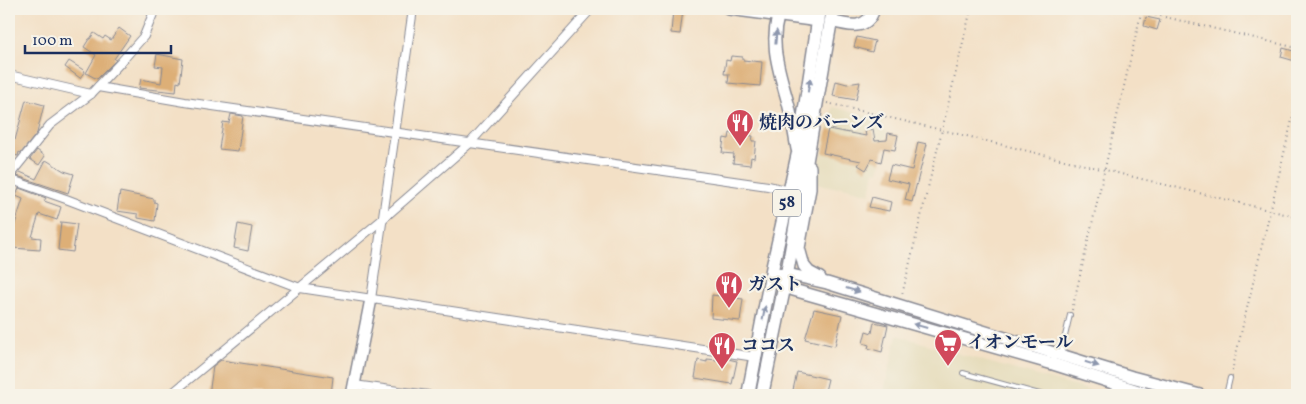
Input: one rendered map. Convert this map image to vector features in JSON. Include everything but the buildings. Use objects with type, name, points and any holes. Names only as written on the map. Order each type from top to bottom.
[{"type":"main road","name":"58","points":[[762,395],[787,274],[818,100],[826,15]]},
{"type":"main road","name":"58","points":[[748,395],[771,275],[826,15]]},
{"type":"street","points":[[155,9],[144,36],[91,94],[50,124],[9,178],[300,288],[755,357]]},
{"type":"street","points":[[413,9],[394,133],[384,218],[371,299],[353,390],[428,395]]},
{"type":"street","points":[[170,395],[384,218],[469,144],[591,9]]},
{"type":"street","points":[[729,9],[779,12],[796,19],[826,15],[849,26],[861,24],[872,17],[874,9]]},
{"type":"street","points":[[779,12],[775,42],[777,64],[792,118],[798,153]]},
{"type":"street","points":[[9,75],[91,94]]},
{"type":"street","points":[[98,87],[185,102],[790,190]]},
{"type":"street","points":[[810,145],[810,189],[799,248],[804,266],[809,272],[827,282]]},
{"type":"street","points":[[771,275],[787,274],[827,282],[1132,377],[1200,395]]},
{"type":"street","points":[[771,275],[783,287],[1053,364],[1152,395]]},
{"type":"lane","points":[[1060,355],[1070,315]]},
{"type":"lane","points":[[963,373],[1043,395]]},
{"type":"lane","points":[[1132,377],[1184,395]]},
{"type":"lane","points":[[1226,395],[1230,378]]},
{"type":"path","points":[[899,304],[912,262],[971,9]]},
{"type":"path","points":[[1131,9],[1142,10],[1297,48]]},
{"type":"path","points":[[1070,315],[1142,10]]},
{"type":"path","points":[[1230,378],[1297,99]]},
{"type":"path","points":[[818,100],[1297,217]]},
{"type":"shaded area","points":[[832,107],[884,120],[882,130],[887,131],[879,172],[874,171],[870,194],[839,186],[838,188],[816,183]]},
{"type":"shaded area","name":"イオンモール","points":[[897,335],[966,356],[1106,395],[883,395]]},
{"type":"place","name":"焼肉のバーンズ","points":[[740,147]]},
{"type":"place","name":"ガスト","points":[[729,309]]},
{"type":"place","name":"イオンモール","points":[[948,367]]},
{"type":"place","name":"ココス","points":[[722,370]]}]
